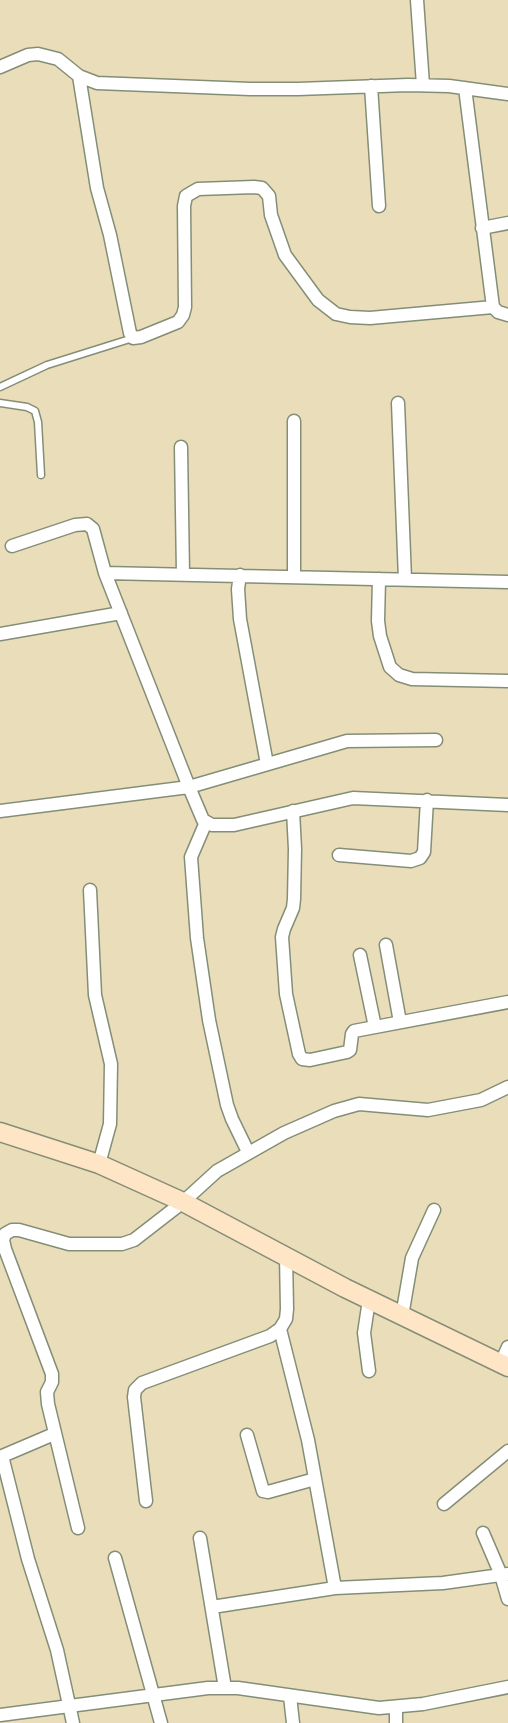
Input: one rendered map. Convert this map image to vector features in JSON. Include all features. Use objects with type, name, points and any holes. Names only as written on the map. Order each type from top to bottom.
[{"type":"street","points":[[417,0],[423,85]]},
{"type":"street","points":[[0,67],[28,56],[48,55],[58,59],[79,76],[97,83],[250,89],[423,85],[508,94]]},
{"type":"street","points":[[79,76],[97,188],[133,338],[178,322],[183,315],[184,206],[186,196],[198,189],[262,188],[269,196],[271,215],[285,255],[318,300],[336,314],[370,318],[493,307]]},
{"type":"street","points":[[371,86],[379,207]]},
{"type":"street","points":[[465,88],[493,307],[498,312],[508,315]]},
{"type":"street","points":[[482,228],[508,223]]},
{"type":"street","points":[[398,403],[405,579]]},
{"type":"street","points":[[294,421],[294,576]]},
{"type":"street","points":[[181,447],[183,574]]},
{"type":"street","points":[[12,546],[75,525],[87,524],[93,529],[105,573],[189,787],[203,820],[206,822],[222,826],[353,798],[508,805]]},
{"type":"street","points":[[105,573],[508,582]]},
{"type":"street","points":[[240,575],[238,589],[240,619],[267,764]]},
{"type":"street","points":[[379,579],[380,636],[390,667],[399,675],[412,679],[508,681]]},
{"type":"street","points":[[0,634],[121,614]]},
{"type":"street","points":[[0,812],[189,787],[347,741],[436,740]]},
{"type":"street","points":[[339,855],[411,861],[420,858],[424,852],[427,800]]},
{"type":"street","points":[[293,811],[294,899],[282,938],[286,994],[302,1059],[310,1060],[347,1052],[350,1050],[354,1032],[508,1002]]},
{"type":"street","points":[[206,822],[191,857],[197,938],[209,1020],[227,1105],[248,1152]]},
{"type":"street","points":[[90,890],[94,995],[111,1064],[110,1124],[99,1164]]},
{"type":"street","points":[[386,945],[400,1022]]},
{"type":"street","points":[[360,956],[375,1027]]},
{"type":"street","points":[[78,1528],[54,1434],[47,1396],[52,1374],[4,1249],[2,1240],[5,1234],[12,1230],[19,1230],[69,1244],[122,1244],[134,1239],[183,1202],[217,1171],[284,1133],[347,1106],[377,1104],[428,1110],[481,1100],[508,1087]]},
{"type":"street","points":[[0,1132],[99,1164],[183,1202],[369,1300],[504,1365],[508,1347]]},
{"type":"street","points":[[402,1316],[412,1258],[434,1210]]},
{"type":"street","points":[[146,1502],[135,1390],[142,1383],[270,1336],[280,1329],[286,1319],[287,1309],[286,1256]]},
{"type":"street","points":[[369,1300],[364,1333],[369,1371]]},
{"type":"street","points":[[280,1329],[308,1440],[335,1588]]},
{"type":"street","points":[[54,1434],[1,1456],[19,1526],[57,1650],[73,1723]]},
{"type":"street","points":[[247,1435],[263,1491],[268,1492],[315,1479]]},
{"type":"street","points":[[444,1504],[508,1451]]},
{"type":"street","points":[[483,1533],[504,1575],[508,1599]]},
{"type":"street","points":[[200,1538],[225,1688]]},
{"type":"street","points":[[115,1558],[161,1723]]},
{"type":"street","points":[[212,1607],[335,1588],[442,1583],[504,1575]]},
{"type":"street","points":[[0,1715],[225,1688],[379,1708],[423,1704],[508,1687]]},
{"type":"street","points":[[290,1696],[293,1723]]},
{"type":"street","points":[[396,1707],[396,1723]]},
{"type":"lane","points":[[0,387],[46,365],[133,338]]},
{"type":"lane","points":[[0,403],[27,406],[35,411],[38,422],[41,475]]}]
